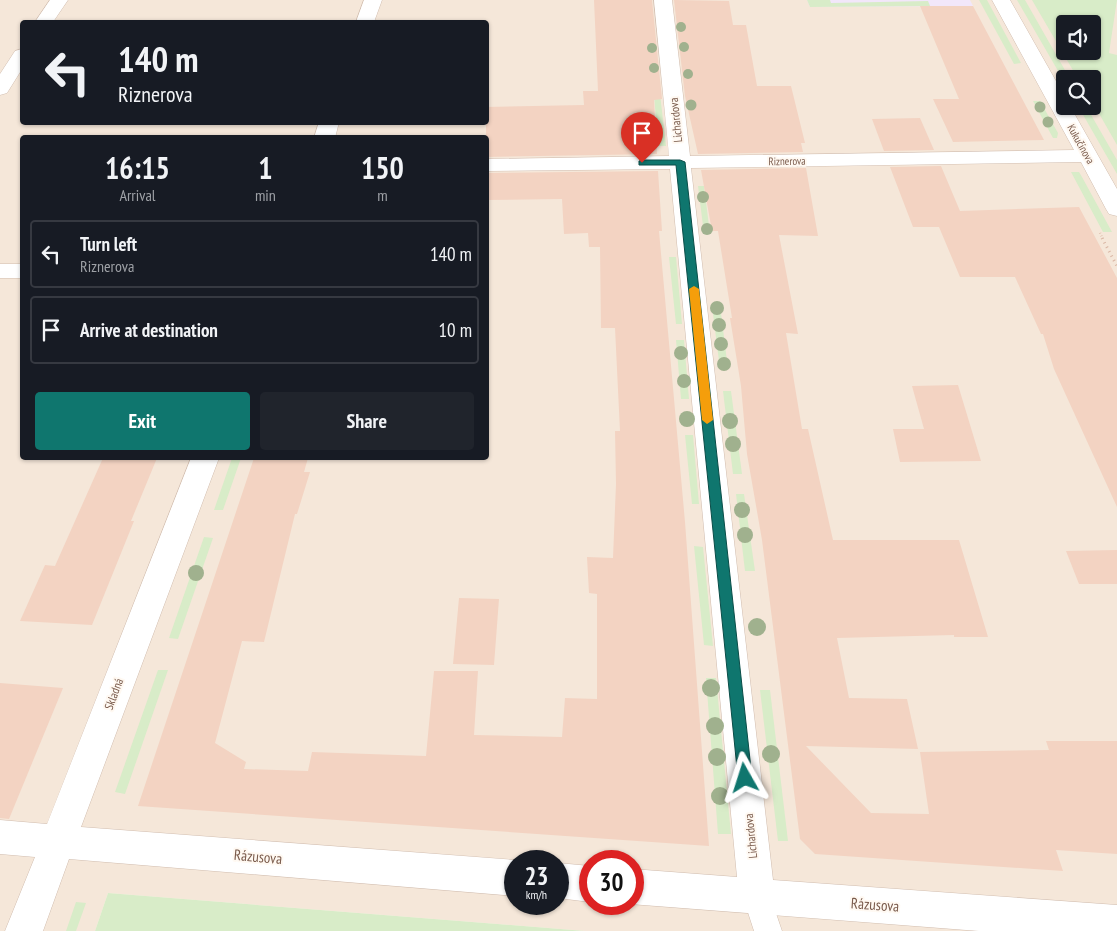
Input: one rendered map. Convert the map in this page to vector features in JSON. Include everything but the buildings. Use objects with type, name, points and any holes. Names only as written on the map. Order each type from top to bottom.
[{"type":"street","points":[[45,20],[59,0]]},
{"type":"street","points":[[366,20],[373,0]]},
{"type":"street","name":"Lichardova","points":[[663,0],[757,897]]},
{"type":"street","name":"Kukučínova","points":[[1001,0],[1117,209]]},
{"type":"street","points":[[0,89],[20,58]]},
{"type":"street","name":"Riznerova","points":[[489,165],[1087,156]]},
{"type":"street","points":[[0,271],[20,271]]},
{"type":"street","name":"Skladná","points":[[24,931],[204,460]]},
{"type":"street","name":"Rázusova","points":[[0,837],[504,877]]},
{"type":"street","name":"Rázusova","points":[[644,888],[1117,923]]},
{"type":"lane","points":[[757,897],[768,931]]},
{"type":"shaded area","points":[[0,0],[1117,0],[1117,931],[585,931],[108,893],[95,931],[0,931]]},
{"type":"shaded area","points":[[807,0],[970,0],[973,6],[810,7]]},
{"type":"green space","points":[[807,0],[830,0],[831,3],[928,1],[930,6],[810,7]]},
{"type":"green space","points":[[979,0],[987,0],[1021,63],[1014,64]]},
{"type":"green space","points":[[1017,0],[1025,0],[1056,54],[1056,60],[1059,60],[1065,70],[1057,70]]},
{"type":"green space","points":[[1032,0],[1117,0],[1109,53],[1117,55],[1117,145],[1100,115],[1101,70],[1073,70],[1067,60],[1101,60],[1101,15],[1056,15],[1056,41]]},
{"type":"green space","points":[[654,94],[660,94],[666,146],[658,146]]},
{"type":"green space","points":[[1033,101],[1040,101],[1058,133],[1057,138],[1053,138]]},
{"type":"green space","points":[[1083,115],[1091,115],[1117,160],[1117,174]]},
{"type":"green space","points":[[1071,172],[1079,172],[1112,232],[1103,232]]},
{"type":"green space","points":[[698,186],[704,186],[710,234],[704,234]]},
{"type":"green space","points":[[669,257],[676,257],[682,324],[676,324]]},
{"type":"green space","points":[[720,305],[728,369],[720,369],[712,306]]},
{"type":"green space","points":[[676,340],[684,340],[689,399],[681,399]]},
{"type":"green space","points":[[723,391],[731,391],[742,474],[733,474]]},
{"type":"green space","points":[[685,435],[693,435],[699,504],[692,504]]},
{"type":"green space","points":[[231,460],[240,460],[223,510],[214,510]]},
{"type":"green space","points":[[736,494],[744,494],[755,571],[745,571]]},
{"type":"green space","points":[[204,537],[213,538],[178,639],[169,638]]},
{"type":"green space","points":[[694,546],[703,547],[713,646],[704,645]]},
{"type":"green space","points":[[158,670],[168,670],[125,794],[115,792]]},
{"type":"green space","points":[[706,678],[716,678],[731,834],[718,834]]},
{"type":"green space","points":[[760,690],[770,690],[788,841],[778,841]]},
{"type":"green space","points":[[108,893],[585,931],[95,931]]},
{"type":"green space","points":[[76,902],[86,903],[76,931],[66,931]]},
{"type":"slow traffic","points":[[694,289],[707,420]]},
{"type":"route","points":[[642,163],[680,162],[745,778]]}]
